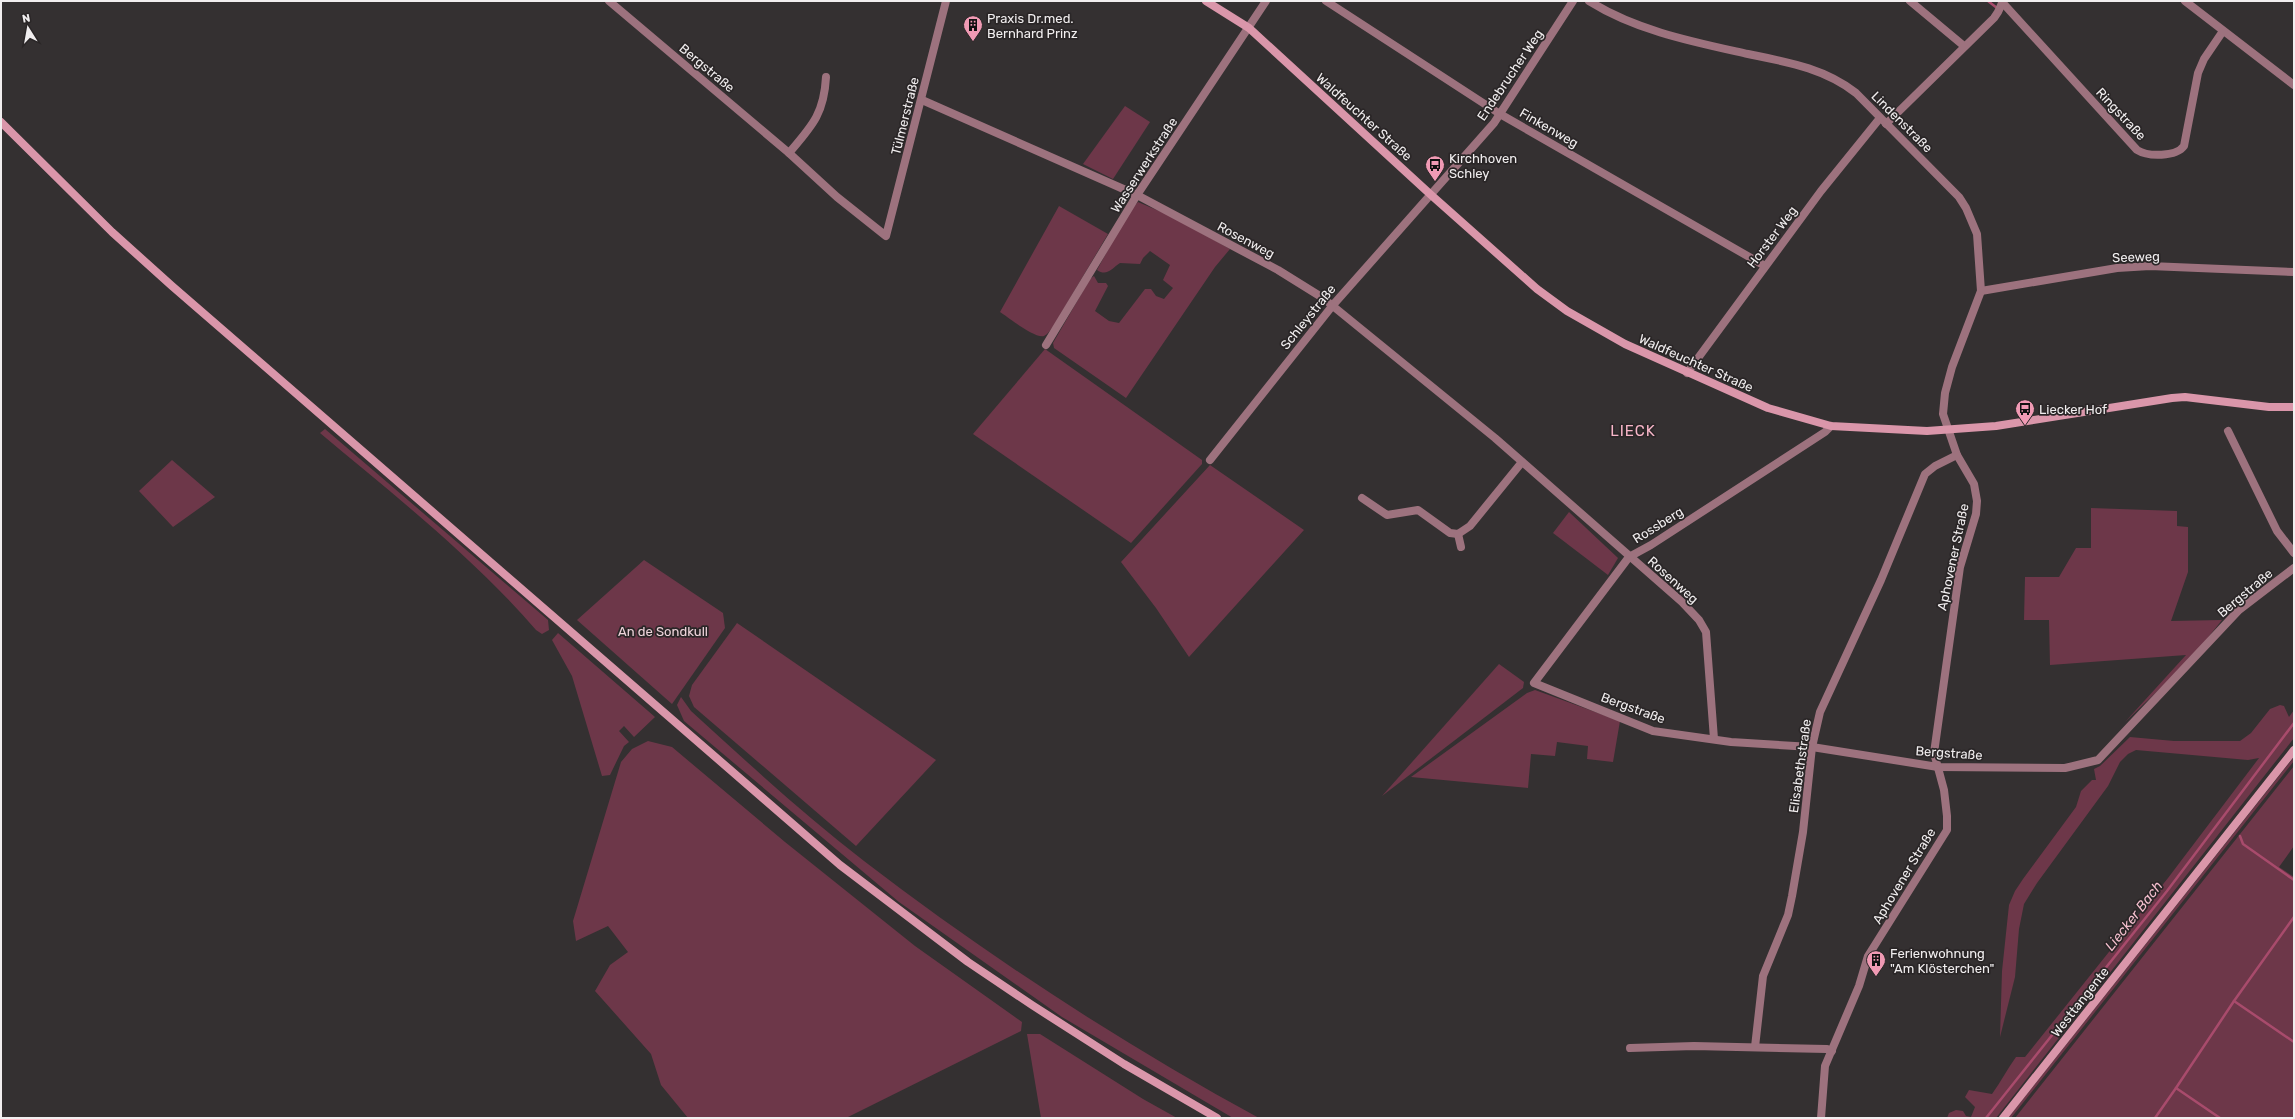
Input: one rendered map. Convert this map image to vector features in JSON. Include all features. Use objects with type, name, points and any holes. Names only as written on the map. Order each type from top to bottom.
[{"type":"main road","name":"Waldfeuchter Straße","points":[[1206,1],[1249,28],[1430,194],[1537,289],[1567,311],[1625,344],[1687,373],[1773,410],[1831,426],[1898,431],[1948,430],[1996,426],[2185,397],[2255,405],[2294,407]]},
{"type":"main road","points":[[1,122],[112,232],[172,286],[840,865],[968,962],[1032,1005],[1105,1052],[1217,1118]]},
{"type":"main road","name":"Westtangente","points":[[2003,1118],[2294,750]]},
{"type":"street","name":"Bergstraße","points":[[609,1],[789,153],[837,197],[886,236]]},
{"type":"street","name":"Tülmerstraße","points":[[886,236],[922,100],[946,1]]},
{"type":"street","name":"Wasserwerkstraße","points":[[1046,345],[1137,195],[1266,1]]},
{"type":"street","name":"Finkenweg","points":[[1326,1],[1500,114],[1765,266]]},
{"type":"street","name":"Endebrucher Weg","points":[[1430,194],[1500,114],[1573,1]]},
{"type":"street","name":"Lindenstraße","points":[[1589,1],[1625,20],[1676,37],[1820,72],[1844,83],[1933,169],[1966,208],[1977,234],[1982,291],[1952,367],[1945,393],[1943,414],[1948,430]]},
{"type":"street","points":[[1910,1],[1964,46]]},
{"type":"street","points":[[2185,1],[2294,85]]},
{"type":"street","name":"Horster Weg","points":[[1687,373],[1821,191],[1883,121],[1964,46],[1998,12],[2003,2]]},
{"type":"street","name":"Ringstraße","points":[[2003,2],[2137,150],[2146,154],[2174,153],[2184,146],[2188,117],[2198,73],[2204,59],[2223,31]]},
{"type":"street","points":[[789,153],[817,120],[825,94],[826,77]]},
{"type":"street","name":"Rosenweg","points":[[922,100],[1137,195],[1278,270],[1333,305],[1522,462],[1682,602],[1699,620],[1706,632],[1714,739]]},
{"type":"street","name":"Schleystraße","points":[[1210,460],[1333,305],[1430,194]]},
{"type":"street","name":"Seeweg","points":[[1982,291],[2117,268],[2150,266],[2294,272]]},
{"type":"street","name":"Rossberg","points":[[1534,683],[1629,557],[1671,532],[1825,432],[1831,426]]},
{"type":"street","name":"Aphovener Straße","points":[[1821,1118],[1825,1066],[1859,986],[1868,956],[1946,830],[1948,816],[1944,790],[1934,753],[1949,633],[1960,568],[1976,514],[1977,501],[1974,484],[1957,455],[1948,430]]},
{"type":"street","points":[[2228,432],[2277,532],[2294,553]]},
{"type":"street","name":"Elisabethstraße","points":[[1755,1047],[1763,976],[1788,915],[1792,896],[1803,832],[1812,747],[1820,712],[1881,580],[1925,474],[1957,455]]},
{"type":"street","points":[[1362,498],[1387,515],[1418,510],[1450,533],[1458,534],[1470,526],[1522,462]]},
{"type":"street","points":[[1458,534],[1461,547]]},
{"type":"street","name":"Bergstraße","points":[[1534,683],[1654,731],[1714,739],[1812,747],[1938,767],[2065,768],[2098,760],[2239,610],[2294,568]]},
{"type":"street","points":[[1630,1048],[1694,1046],[1827,1049],[1832,1051]]},
{"type":"green space","points":[[1125,106],[1150,122],[1113,179],[1083,164]]},
{"type":"green space","points":[[1138,202],[1173,217],[1230,249],[1215,267],[1126,398],[1054,348],[1053,343],[1090,279],[1094,276],[1098,283],[1106,283],[1108,286],[1095,311],[1109,321],[1119,323],[1145,289],[1151,289],[1156,296],[1164,299],[1173,288],[1163,280],[1170,265],[1150,251],[1143,258],[1140,264],[1120,263],[1104,273],[1097,270],[1129,211]]},
{"type":"green space","points":[[1059,206],[1108,234],[1053,327],[1044,336],[1040,336],[1028,331],[1000,312]]},
{"type":"green space","points":[[1045,349],[1202,460],[1202,464],[1131,543],[973,434]]},
{"type":"green space","points":[[325,429],[548,620],[549,630],[542,634],[536,630],[512,603],[460,552],[320,433]]},
{"type":"green space","points":[[172,460],[215,497],[173,527],[139,491]]},
{"type":"green space","points":[[1210,465],[1304,530],[1189,657],[1156,608],[1121,562]]},
{"type":"green space","points":[[2091,508],[2177,511],[2177,526],[2188,527],[2188,572],[2171,621],[2222,620],[2190,660],[2125,722],[2186,655],[2050,665],[2049,620],[2024,620],[2025,577],[2059,577],[2076,548],[2091,548]]},
{"type":"green space","points":[[1569,512],[1618,558],[1608,575],[1553,533]]},
{"type":"green space","name":"An de Sondkull","points":[[644,560],[723,613],[725,628],[672,704],[577,620]]},
{"type":"green space","points":[[737,623],[936,760],[856,846],[694,707],[689,696],[692,685]]},
{"type":"green space","points":[[558,633],[655,717],[634,737],[624,726],[619,731],[629,742],[624,746],[610,775],[602,776],[572,676],[552,640]]},
{"type":"green space","points":[[1499,664],[1524,682],[1523,688],[1382,796]]},
{"type":"green space","points":[[1535,690],[1620,721],[1613,762],[1587,759],[1588,746],[1557,742],[1555,756],[1531,754],[1528,788],[1411,777],[1527,693]]},
{"type":"green space","points":[[681,697],[691,711],[797,806],[864,861],[959,931],[1106,1029],[1156,1060],[1259,1118],[1233,1118],[1062,1017],[899,902],[684,721],[677,705]]},
{"type":"green space","points":[[2280,705],[2284,706],[2289,717],[2294,710],[2294,738],[1996,1118],[1947,1118],[1949,1113],[1956,1110],[1963,1111],[1966,1116],[1971,1117],[1975,1107],[1965,1097],[1969,1090],[1992,1094],[2016,1057],[2025,1057],[2168,878],[2259,758],[2248,760],[2136,750],[2128,754],[2120,762],[2108,786],[2037,883],[2024,904],[2019,929],[2015,977],[2000,1037],[2002,971],[2009,905],[2015,891],[2023,879],[2076,807],[2081,791],[2092,780],[2096,780],[2094,769],[2100,766],[2130,737],[2174,741],[2240,741],[2251,733],[2270,709]]},
{"type":"green space","points":[[648,741],[672,747],[785,842],[915,946],[1022,1022],[1021,1031],[846,1118],[688,1118],[661,1085],[651,1054],[595,991],[610,965],[628,952],[608,926],[576,941],[573,921],[621,762],[632,749]]},
{"type":"green space","points":[[2294,757],[2294,761],[2011,1118],[2008,1118]]},
{"type":"green space","points":[[2294,766],[2294,846],[2279,867],[2294,877],[2294,1118],[2015,1118]]},
{"type":"green space","points":[[1027,1034],[1040,1034],[1143,1099],[1177,1118],[1041,1118]]},
{"type":"waterway","points":[[1988,1],[1997,8]]},
{"type":"waterway","name":"Liecker Bach","points":[[1986,1118],[2167,891],[2294,723]]},
{"type":"waterway","points":[[2240,836],[2243,844],[2294,880]]},
{"type":"waterway","points":[[2294,917],[2234,1001],[2294,1042]]},
{"type":"waterway","points":[[2220,1118],[2176,1088],[2234,1001]]},
{"type":"waterway","points":[[2155,1118],[2176,1088]]},
{"type":"place","name":"Praxis Dr.med. Bernhard Prinz","points":[[973,42]]},
{"type":"place","name":"Kirchhoven Schley","points":[[1435,182]]},
{"type":"place","name":"Liecker Hof","points":[[2025,426]]},
{"type":"place","name":"Ferienwohnung \"Am Klösterchen\"","points":[[1876,977]]},
{"type":"district","name":"LIECK","points":[[1633,431]]}]
